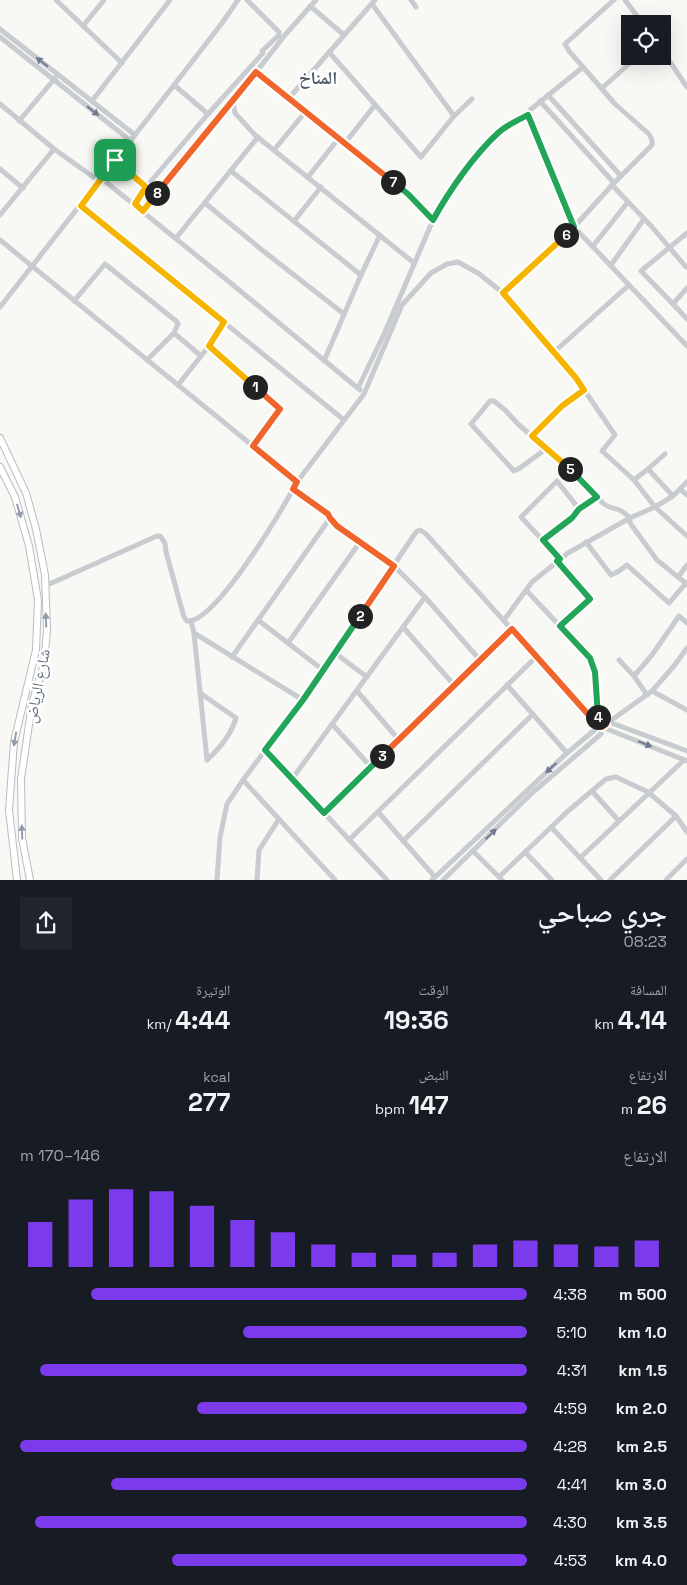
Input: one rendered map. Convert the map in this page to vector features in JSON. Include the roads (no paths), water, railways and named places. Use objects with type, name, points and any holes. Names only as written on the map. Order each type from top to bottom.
[{"type":"main road","name":"شارع الرياض","points":[[0,438],[26,493],[36,529],[45,575],[47,630],[44,664],[32,704],[21,779],[22,838],[30,880]]},
{"type":"main road","name":"شارع الرياض","points":[[0,467],[15,497],[27,538],[38,600],[36,650],[13,751],[9,810],[17,880]]},
{"type":"street","points":[[56,0],[122,63]]},
{"type":"street","points":[[83,26],[104,0]]},
{"type":"street","points":[[92,101],[170,0]]},
{"type":"street","points":[[0,307],[81,206],[238,0]]},
{"type":"street","points":[[135,204],[146,187],[208,114],[262,51],[279,35],[247,0]]},
{"type":"street","points":[[143,211],[208,129],[233,102],[285,35],[316,0]]},
{"type":"street","points":[[410,0],[416,7]]},
{"type":"street","points":[[503,293],[574,227],[652,145],[649,134],[616,104],[569,51],[566,44],[614,0]]},
{"type":"street","points":[[625,0],[636,15]]},
{"type":"street","points":[[289,98],[373,2],[454,116]]},
{"type":"street","points":[[310,6],[344,36]]},
{"type":"street","points":[[0,29],[135,135]]},
{"type":"street","points":[[0,37],[131,140]]},
{"type":"street","points":[[329,52],[421,157],[454,116],[472,99]]},
{"type":"street","points":[[671,63],[687,87]]},
{"type":"street","points":[[602,88],[628,65]]},
{"type":"street","points":[[358,388],[385,332],[433,220],[454,186],[498,133],[528,115],[530,110],[540,101],[583,67]]},
{"type":"street","points":[[256,72],[408,194],[433,220]]},
{"type":"street","points":[[19,120],[58,74]]},
{"type":"street","points":[[174,85],[208,114]]},
{"type":"street","points":[[548,95],[621,176]]},
{"type":"street","points":[[540,101],[686,267]]},
{"type":"street","points":[[233,102],[235,113],[258,137],[414,263]]},
{"type":"street","points":[[0,104],[54,149],[135,204],[364,394]]},
{"type":"street","points":[[344,143],[375,105]]},
{"type":"street","points":[[274,150],[306,111]]},
{"type":"street","points":[[528,115],[574,227],[687,346]]},
{"type":"street","points":[[176,238],[258,137]]},
{"type":"street","points":[[308,177],[339,138]]},
{"type":"street","points":[[0,215],[54,149]]},
{"type":"street","points":[[115,160],[146,187]]},
{"type":"street","points":[[0,169],[23,188]]},
{"type":"street","points":[[231,171],[361,275]]},
{"type":"street","points":[[294,222],[321,187]]},
{"type":"street","points":[[593,246],[628,202]]},
{"type":"street","points":[[205,203],[344,314]]},
{"type":"street","points":[[81,206],[344,420]]},
{"type":"street","points":[[611,265],[644,220]]},
{"type":"street","points":[[687,233],[641,271],[687,319]]},
{"type":"street","points":[[324,361],[380,235]]},
{"type":"street","points":[[0,240],[297,482]]},
{"type":"street","points":[[45,586],[160,536],[165,543],[184,617],[191,621],[205,614],[244,567],[297,482],[364,394],[402,305],[431,273],[446,264],[458,262],[478,273],[503,293],[554,352],[584,390],[614,435],[602,451],[634,480],[656,507],[687,536]]},
{"type":"street","points":[[74,301],[104,264],[176,321],[178,324],[174,333],[147,360]]},
{"type":"street","points":[[554,352],[629,285]]},
{"type":"street","points":[[673,304],[687,288]]},
{"type":"street","points":[[178,386],[209,346],[224,322]]},
{"type":"street","points":[[174,333],[201,356]]},
{"type":"street","points":[[209,346],[280,409],[253,446]]},
{"type":"street","points":[[532,436],[562,406],[584,390]]},
{"type":"street","points":[[547,448],[520,468],[514,470],[471,424],[490,401],[494,401],[532,436],[547,448],[568,467],[603,504],[612,509],[620,510],[630,518],[630,523],[658,560],[686,584],[669,603],[627,565],[619,572],[611,575],[586,542]]},
{"type":"street","points":[[634,480],[665,454]]},
{"type":"street","points":[[648,469],[673,496]]},
{"type":"street","points":[[560,626],[590,599],[543,540],[521,517],[558,482],[579,509]]},
{"type":"street","points":[[504,620],[532,582],[559,560],[586,542],[630,518],[656,507],[673,496],[687,482]]},
{"type":"street","points":[[293,489],[328,514],[337,526],[394,566],[425,597],[480,660]]},
{"type":"street","points":[[680,489],[687,496]]},
{"type":"street","points":[[543,540],[572,518],[579,509],[597,497]]},
{"type":"street","points":[[232,656],[330,518]]},
{"type":"street","points":[[217,880],[220,837],[226,804],[303,700],[416,532],[420,530],[426,534],[594,721],[687,752]]},
{"type":"street","points":[[288,643],[360,542]]},
{"type":"street","points":[[678,577],[687,565]]},
{"type":"street","points":[[526,590],[590,658],[595,672],[598,717],[606,724],[686,760],[648,792],[580,858]]},
{"type":"street","points":[[292,779],[425,597]]},
{"type":"street","points":[[634,676],[679,616],[687,623]]},
{"type":"street","points":[[258,620],[323,670]]},
{"type":"street","points":[[191,621],[194,633],[200,693],[207,760],[219,749],[233,728],[236,718],[200,693]]},
{"type":"street","points":[[403,627],[454,685]]},
{"type":"street","points":[[324,813],[512,629]]},
{"type":"street","points":[[194,633],[303,700]]},
{"type":"street","points":[[378,812],[433,878],[567,753],[597,728],[606,724],[652,691],[687,648]]},
{"type":"street","points":[[334,654],[367,677]]},
{"type":"street","points":[[349,840],[537,656]]},
{"type":"street","points":[[619,660],[634,676],[647,695]]},
{"type":"street","points":[[507,685],[567,753]]},
{"type":"street","points":[[357,691],[399,740]]},
{"type":"street","points":[[652,691],[686,708]]},
{"type":"street","points":[[403,841],[533,714]]},
{"type":"street","points":[[332,724],[371,767]]},
{"type":"street","points":[[446,879],[532,793],[602,734],[606,724]]},
{"type":"street","points":[[265,750],[383,879]]},
{"type":"street","points":[[473,851],[500,878],[551,827],[592,791],[606,780],[616,777],[648,792],[676,816],[687,832]]},
{"type":"street","points":[[242,780],[335,880]]},
{"type":"street","points":[[592,791],[619,821]]},
{"type":"street","points":[[610,880],[676,816]]},
{"type":"street","points":[[257,880],[259,850],[278,819]]},
{"type":"street","points":[[551,827],[601,880]]},
{"type":"street","points":[[525,852],[552,880]]},
{"type":"street","points":[[666,880],[687,859]]},
{"type":"district","name":"المناخ","points":[[318,78]]}]
